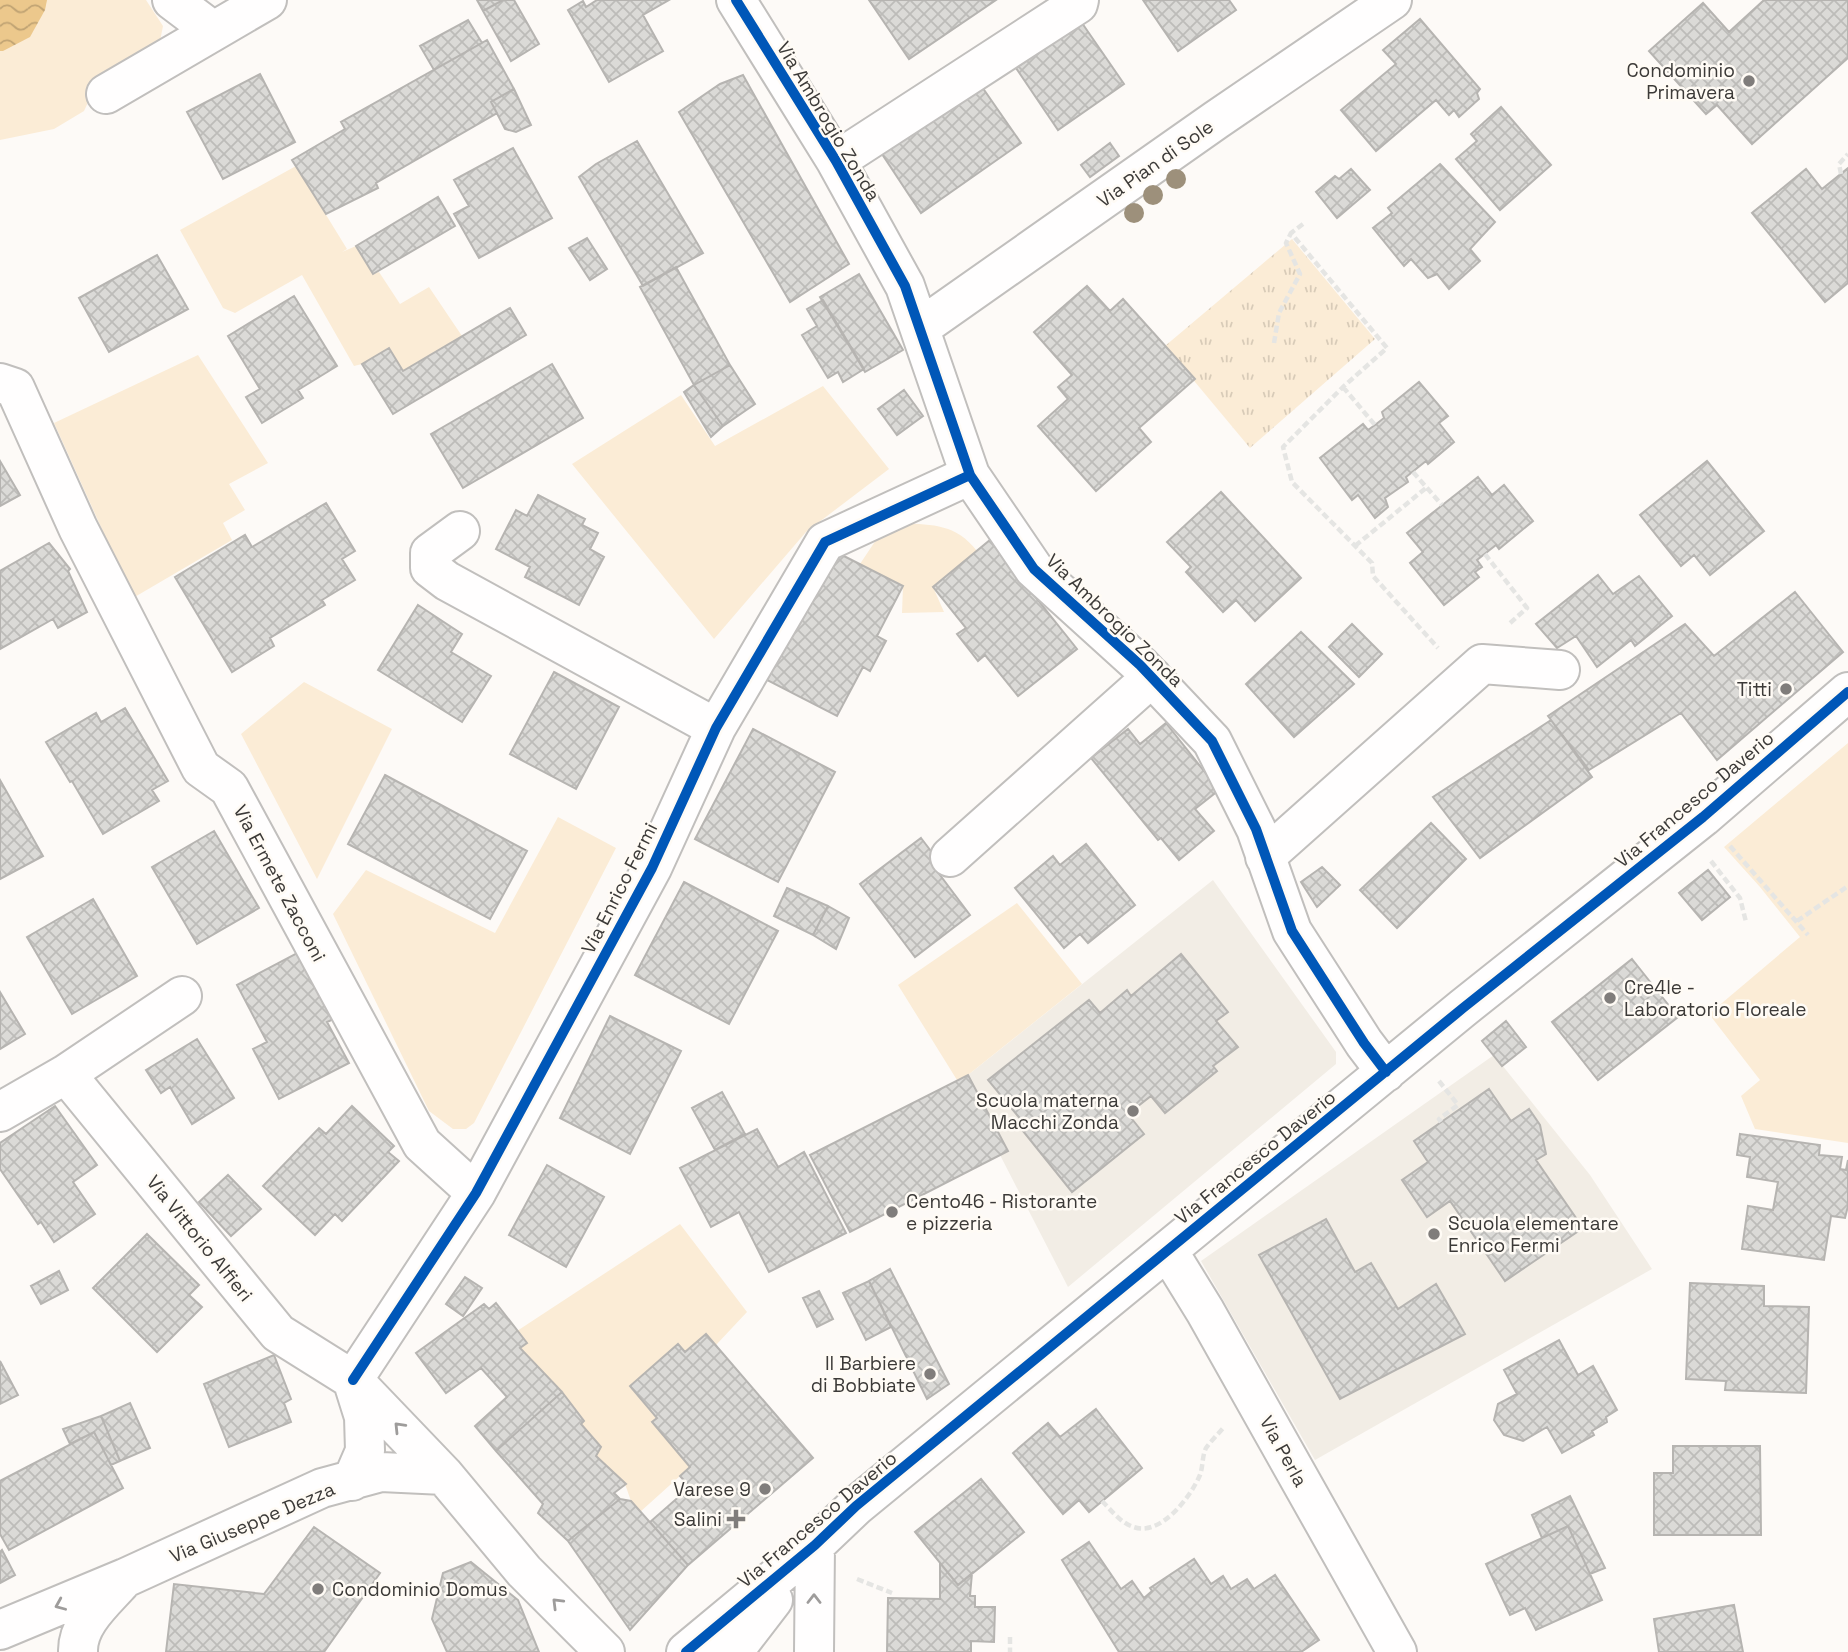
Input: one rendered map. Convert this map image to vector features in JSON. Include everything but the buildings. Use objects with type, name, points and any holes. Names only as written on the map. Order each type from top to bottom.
[{"type":"street","points":[[172,0],[213,31]]},
{"type":"street","points":[[106,94],[267,0]]},
{"type":"street","name":"Via Ambrogio Zonda","points":[[736,0],[836,161],[905,286],[970,475],[1034,569],[1152,677],[1212,741],[1256,829],[1292,931],[1364,1043],[1386,1072]]},
{"type":"street","name":"Via Ambrogio Zonda","points":[[836,161],[1078,4],[1079,0]]},
{"type":"street","name":"Via Pian di Sole","points":[[920,328],[1392,0]]},
{"type":"street","name":"Via Ermete Zacconi","points":[[0,383],[15,388],[78,528],[201,768],[229,788],[422,1144],[476,1194]]},
{"type":"street","name":"Via Enrico Fermi","points":[[353,1380],[476,1194],[652,868],[716,728],[825,542],[970,475]]},
{"type":"street","points":[[460,531],[430,553],[430,568],[447,581],[716,728]]},
{"type":"street","points":[[1265,857],[1482,664],[1560,670]]},
{"type":"street","name":"Via Ambrogio Zonda","points":[[950,857],[1152,677]]},
{"type":"street","name":"Via Francesco Daverio","points":[[686,1652],[815,1545],[856,1506],[1386,1072],[1695,824],[1848,692]]},
{"type":"street","points":[[0,1112],[66,1074],[182,996]]},
{"type":"street","name":"Via Vittorio Alfieri","points":[[66,1074],[278,1333],[353,1380],[444,1475]]},
{"type":"street","name":"Via Perla","points":[[1168,1251],[1397,1652]]},
{"type":"street","points":[[352,1480],[365,1451],[364,1417],[353,1380]]},
{"type":"street","name":"Via Giuseppe Dezza","points":[[0,1630],[125,1578],[322,1489],[382,1472],[444,1475]]},
{"type":"street","points":[[444,1475],[524,1570],[604,1652]]},
{"type":"street","points":[[814,1652],[815,1545]]},
{"type":"street","name":"Via Francesco Daverio","points":[[733,1652],[815,1545]]},
{"type":"street","points":[[78,1652],[78,1638],[89,1619],[125,1578]]},
{"type":"path","points":[[1841,174],[1839,164],[1848,154]]},
{"type":"path","points":[[1274,343],[1279,313],[1300,274],[1286,243],[1291,233],[1303,224]]},
{"type":"path","points":[[1291,233],[1387,348],[1283,447],[1292,482],[1372,563],[1373,576],[1444,654]]},
{"type":"path","points":[[1343,387],[1375,425]]},
{"type":"path","points":[[1413,472],[1442,505]]},
{"type":"path","points":[[1355,547],[1426,488]]},
{"type":"path","points":[[1485,554],[1527,608],[1508,625]]},
{"type":"path","points":[[1695,824],[1797,921],[1808,935]]},
{"type":"path","points":[[1695,824],[1740,898],[1746,922]]},
{"type":"path","points":[[1797,921],[1848,886]]},
{"type":"path","points":[[1441,1122],[1439,1119],[1458,1105],[1446,1088]]},
{"type":"path","points":[[1102,1501],[1117,1517],[1133,1527],[1152,1528],[1169,1518],[1200,1475],[1205,1450],[1252,1394]]},
{"type":"path","points":[[854,1578],[892,1593]]},
{"type":"path","points":[[1010,1637],[1010,1652]]},
{"type":"shaded area","name":"Scuola materna Macchi Zonda","points":[[1213,880],[1336,1052],[1336,1064],[1068,1287],[1000,1155],[1008,1151],[968,1075]]},
{"type":"shaded area","name":"Scuola elementare Enrico Fermi","points":[[1494,1055],[1590,1175],[1652,1269],[1315,1460],[1201,1261]]},
{"type":"green space","points":[[0,0],[146,0],[163,26],[158,51],[98,81],[84,111],[54,129],[0,140]]},
{"type":"green space","points":[[296,166],[347,249],[342,252],[356,246],[373,274],[379,272],[400,304],[429,287],[462,336],[403,371],[389,348],[354,366],[302,275],[235,313],[223,308],[180,230]]},
{"type":"green space","points":[[1292,239],[1375,339],[1250,448],[1165,346]]},
{"type":"green space","points":[[198,355],[268,463],[229,484],[245,510],[223,523],[232,540],[133,598],[54,423]]},
{"type":"green space","points":[[823,386],[889,469],[806,532],[714,639],[572,464],[681,395],[715,446]]},
{"type":"green space","points":[[902,523],[944,528],[961,536],[977,551],[933,587],[944,612],[902,613],[903,586],[860,564],[882,531]]},
{"type":"green space","points":[[304,682],[392,729],[317,879],[241,734]]},
{"type":"green space","points":[[1848,743],[1848,1143],[1755,1129],[1741,1096],[1760,1080],[1709,1014],[1800,937],[1724,847]]},
{"type":"green space","points":[[558,817],[616,848],[474,1123],[466,1129],[453,1129],[429,1111],[333,914],[366,870],[495,933]]},
{"type":"green space","points":[[1017,903],[1082,984],[968,1075],[957,1080],[898,985]]},
{"type":"green space","points":[[680,1224],[747,1312],[716,1345],[706,1334],[685,1352],[678,1344],[630,1386],[657,1418],[653,1423],[690,1467],[640,1512],[631,1501],[625,1484],[596,1456],[601,1447],[581,1424],[584,1420],[562,1392],[520,1348],[527,1343],[517,1331]]},
{"type":"water","points":[[0,0],[47,0],[45,10],[30,37],[3,51],[0,51]]},
{"type":"cycle path","points":[[736,0],[836,161],[905,286],[970,475],[1034,569],[1140,665],[1212,741],[1256,829],[1292,931],[1364,1043],[1386,1072]]},
{"type":"cycle path","points":[[353,1380],[476,1193],[652,868],[716,728],[825,542],[970,475]]},
{"type":"cycle path","points":[[686,1652],[815,1545],[856,1506],[1463,1008],[1703,817],[1848,692]]},
{"type":"place","name":"Condominio Primavera","points":[[1749,81]]},
{"type":"place","name":"Titti","points":[[1786,689]]},
{"type":"place","name":"Cre4le - Laboratorio Floreale","points":[[1610,998]]},
{"type":"place","name":"Scuola materna Macchi Zonda","points":[[1133,1111]]},
{"type":"place","name":"Cento46 - Ristorante e pizzeria","points":[[892,1212]]},
{"type":"place","name":"Scuola elementare Enrico Fermi","points":[[1434,1234]]},
{"type":"place","name":"Il Barbiere di Bobbiate","points":[[930,1374]]},
{"type":"place","name":"Varese 9","points":[[765,1489]]},
{"type":"place","name":"Salini","points":[[736,1519]]},
{"type":"place","name":"Condominio Domus","points":[[318,1589]]}]
